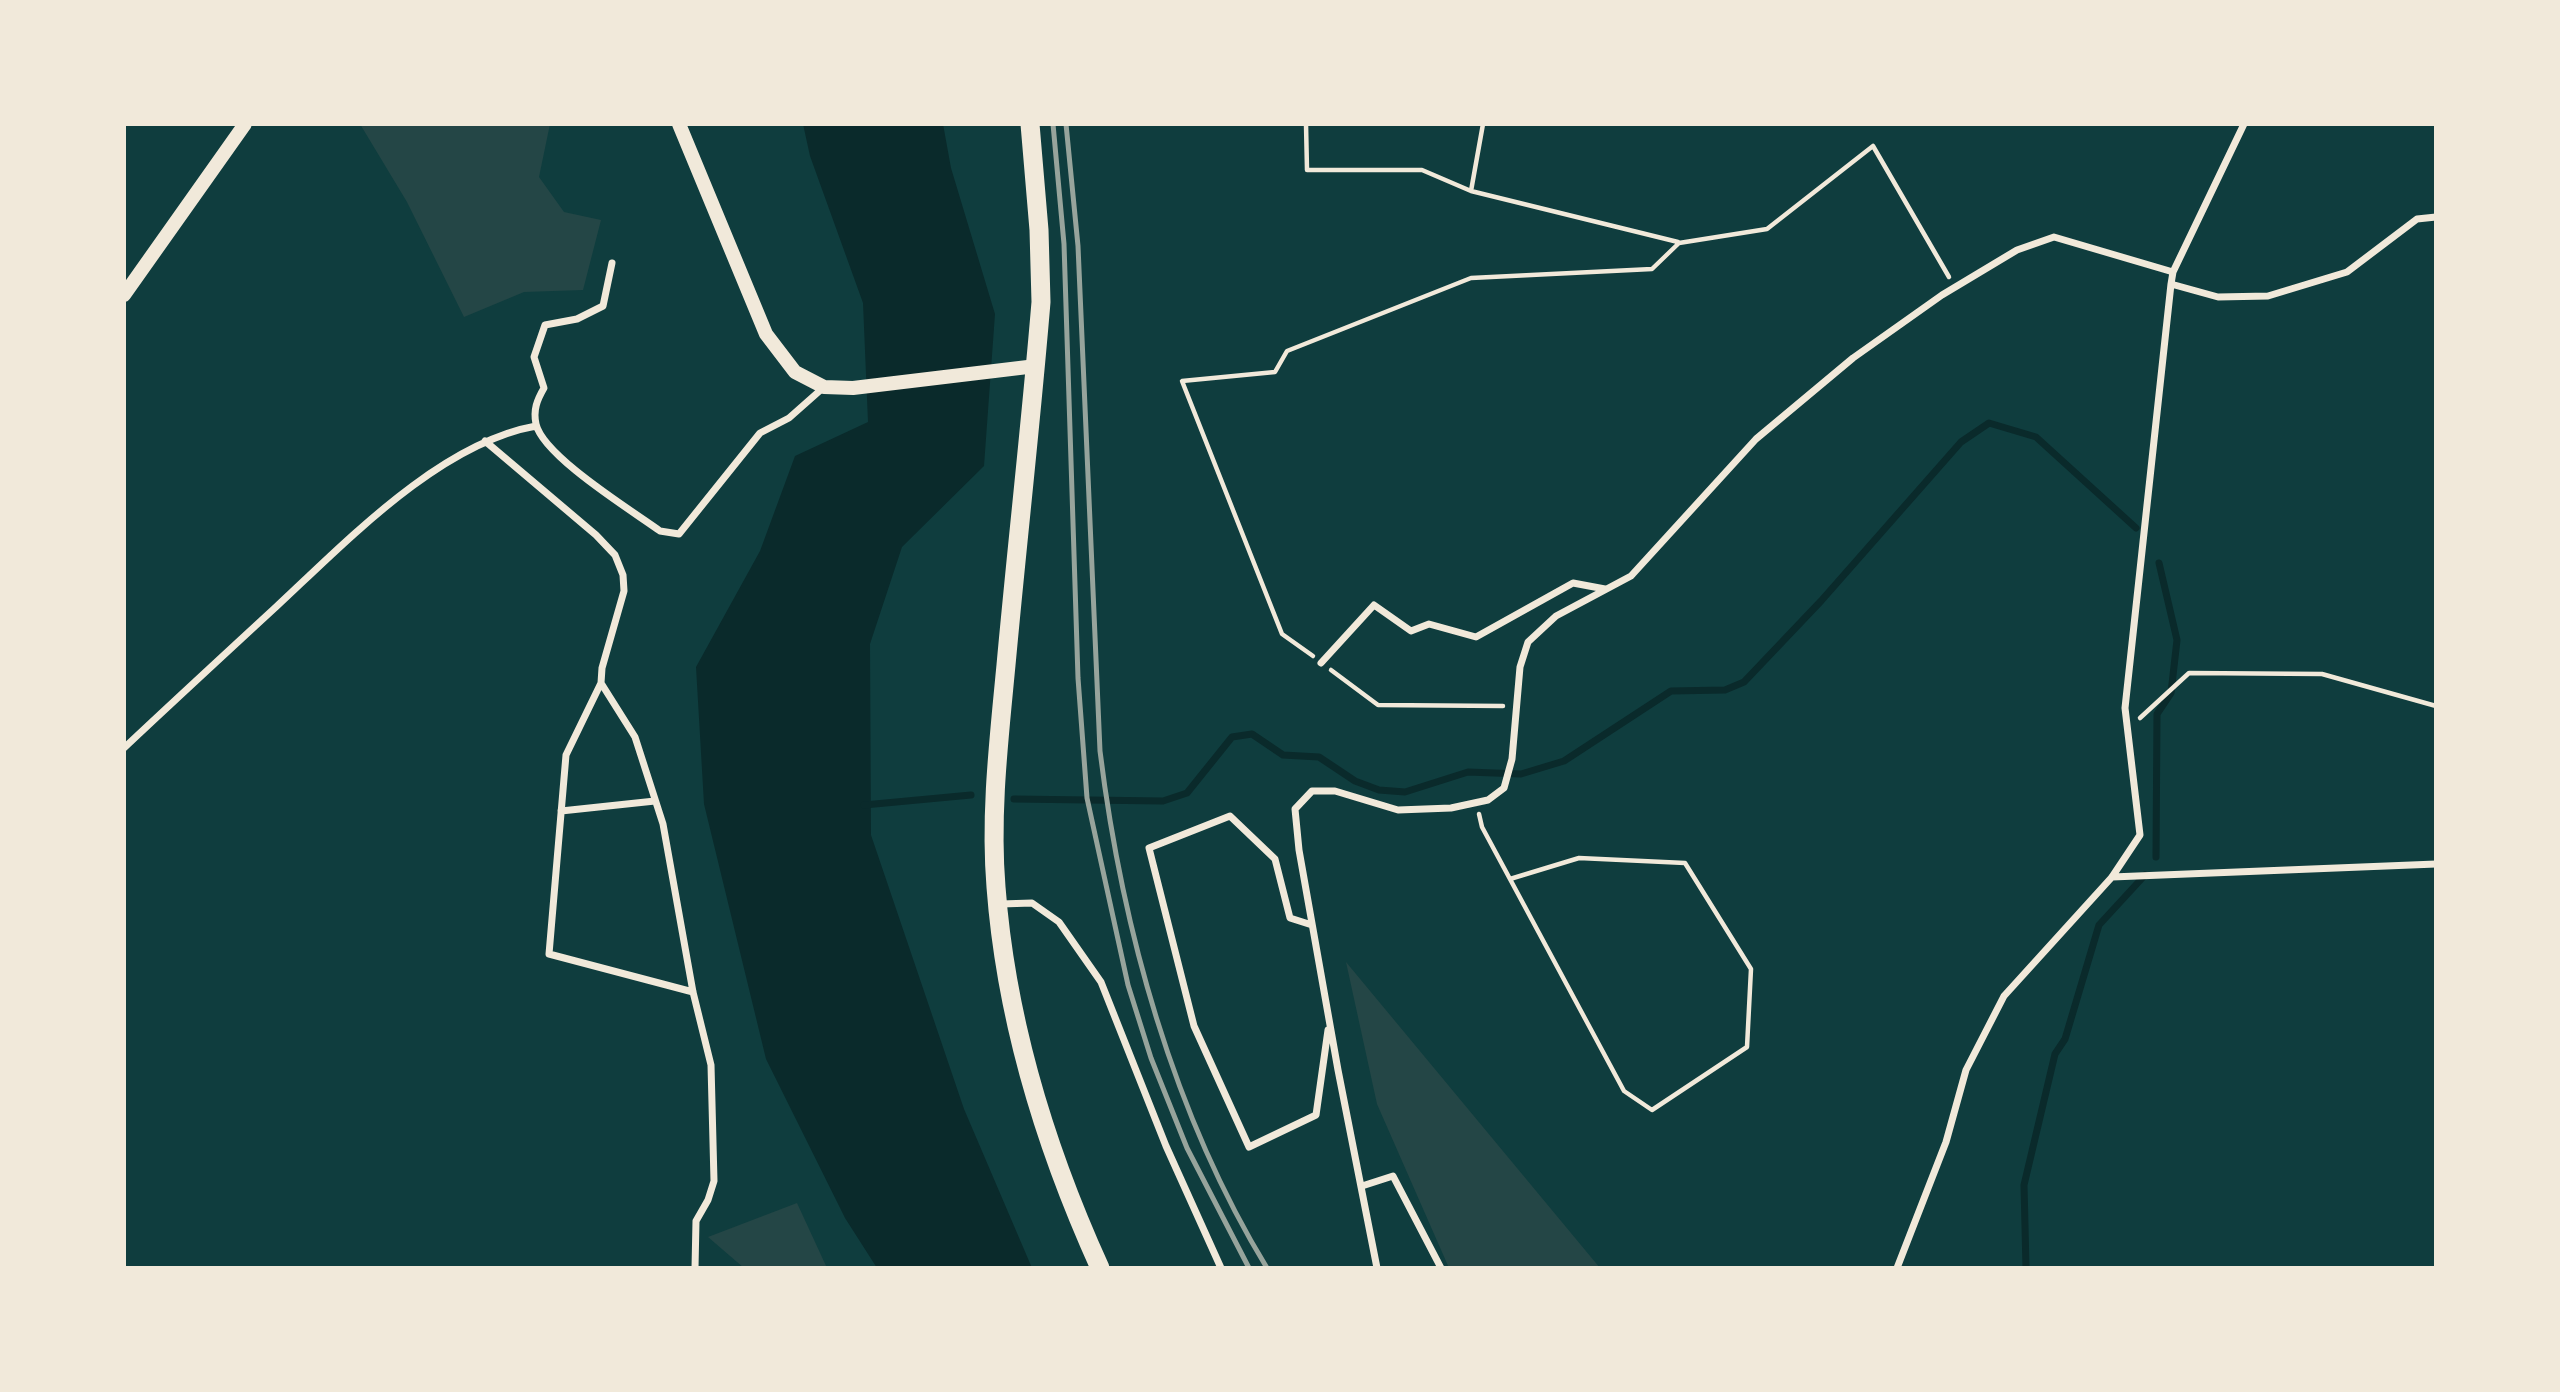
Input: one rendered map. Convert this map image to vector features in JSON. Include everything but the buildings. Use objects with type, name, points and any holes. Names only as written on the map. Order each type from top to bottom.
[{"type":"highway","points":[[1030,124],[1040,242],[1041,302],[996,779],[998,904],[1019,1035],[1030,1082],[1055,1159],[1100,1268]]},
{"type":"main road","points":[[124,295],[245,124]]},
{"type":"main road","points":[[679,124],[766,334],[795,372],[824,387],[853,387],[1036,366]]},
{"type":"street","points":[[1896,1268],[1946,1142],[1966,1070],[2004,996],[2112,877],[2140,835],[2125,708],[2171,284],[2173,272],[2244,124]]},
{"type":"street","points":[[2171,284],[2218,297],[2268,296],[2347,272],[2417,219],[2436,217]]},
{"type":"street","points":[[1377,1268],[1329,1023],[1295,809],[1312,791],[1335,791],[1398,810],[1451,808],[1488,800],[1504,788],[1512,759],[1520,667],[1528,642],[1556,616],[1631,576],[1756,439],[1853,358],[1955,287],[2018,250],[2054,237],[2173,272]]},
{"type":"street","points":[[612,263],[603,306],[576,319],[545,325],[534,357],[544,388],[536,402],[536,426],[557,456],[660,531],[679,534],[760,433],[789,418],[824,387]]},
{"type":"street","points":[[124,748],[392,503],[463,452],[513,430],[536,426]]},
{"type":"street","points":[[485,441],[596,535],[615,555],[623,575],[624,591],[602,668],[601,683],[566,755],[549,954],[693,992]]},
{"type":"street","points":[[1321,663],[1374,605],[1411,631],[1429,624],[1476,637],[1573,583],[1606,589]]},
{"type":"street","points":[[601,683],[635,737],[663,824],[693,992],[711,1065],[714,1181],[708,1200],[696,1221],[695,1268]]},
{"type":"street","points":[[561,811],[655,801]]},
{"type":"street","points":[[1312,925],[1290,918],[1275,859],[1230,816],[1149,848],[1194,1026],[1249,1147],[1316,1115],[1329,1023]]},
{"type":"street","points":[[2112,877],[2436,864]]},
{"type":"street","points":[[998,904],[1032,903],[1059,922],[1101,982],[1166,1146],[1221,1268]]},
{"type":"street","points":[[1362,1186],[1393,1176],[1441,1268]]},
{"type":"path","points":[[1306,124],[1307,170],[1422,170],[1471,191],[1679,243],[1767,229],[1873,146],[1955,287]]},
{"type":"path","points":[[1471,191],[1483,124]]},
{"type":"path","points":[[1517,707],[1378,705],[1282,634],[1182,381],[1275,372],[1287,351],[1471,278],[1652,269],[1679,243]]},
{"type":"path","points":[[2127,730],[2189,673],[2322,674],[2436,706]]},
{"type":"path","points":[[1476,802],[1482,827],[1623,1091],[1652,1110],[1747,1047],[1751,969],[1685,863],[1579,858],[1510,879]]},
{"type":"shaded area","points":[[360,124],[550,124],[539,177],[564,212],[601,220],[583,290],[524,292],[464,317],[407,202]]},
{"type":"shaded area","points":[[803,124],[943,124],[951,168],[995,314],[984,466],[902,547],[870,644],[871,835],[964,1109],[1032,1268],[877,1268],[845,1218],[766,1059],[704,804],[696,667],[760,551],[795,456],[868,422],[863,303],[810,156]]},
{"type":"shaded area","points":[[1346,962],[1600,1268],[1449,1268],[1377,1104]]},
{"type":"shaded area","points":[[797,1203],[827,1268],[744,1268],[708,1237]]},
{"type":"waterway","points":[[1014,799],[1163,801],[1187,793],[1232,737],[1252,734],[1283,755],[1319,757],[1355,781],[1379,790],[1405,792],[1468,772],[1521,774],[1564,761],[1671,691],[1725,690],[1744,682],[1821,601],[1961,442],[1989,423],[2036,437],[2136,528]]},
{"type":"waterway","points":[[2156,857],[2157,714],[2171,693],[2177,640],[2159,563]]},
{"type":"waterway","points":[[864,805],[971,795]]},
{"type":"waterway","points":[[2026,1268],[2024,1185],[2055,1054],[2065,1039],[2099,925],[2145,875]]},
{"type":"railway","points":[[1053,124],[1064,244],[1078,678],[1087,798],[1128,985],[1151,1058],[1187,1148],[1249,1268]]},
{"type":"railway","points":[[1066,124],[1078,246],[1100,751],[1110,818],[1122,885],[1156,1018],[1204,1147],[1267,1268]]}]
